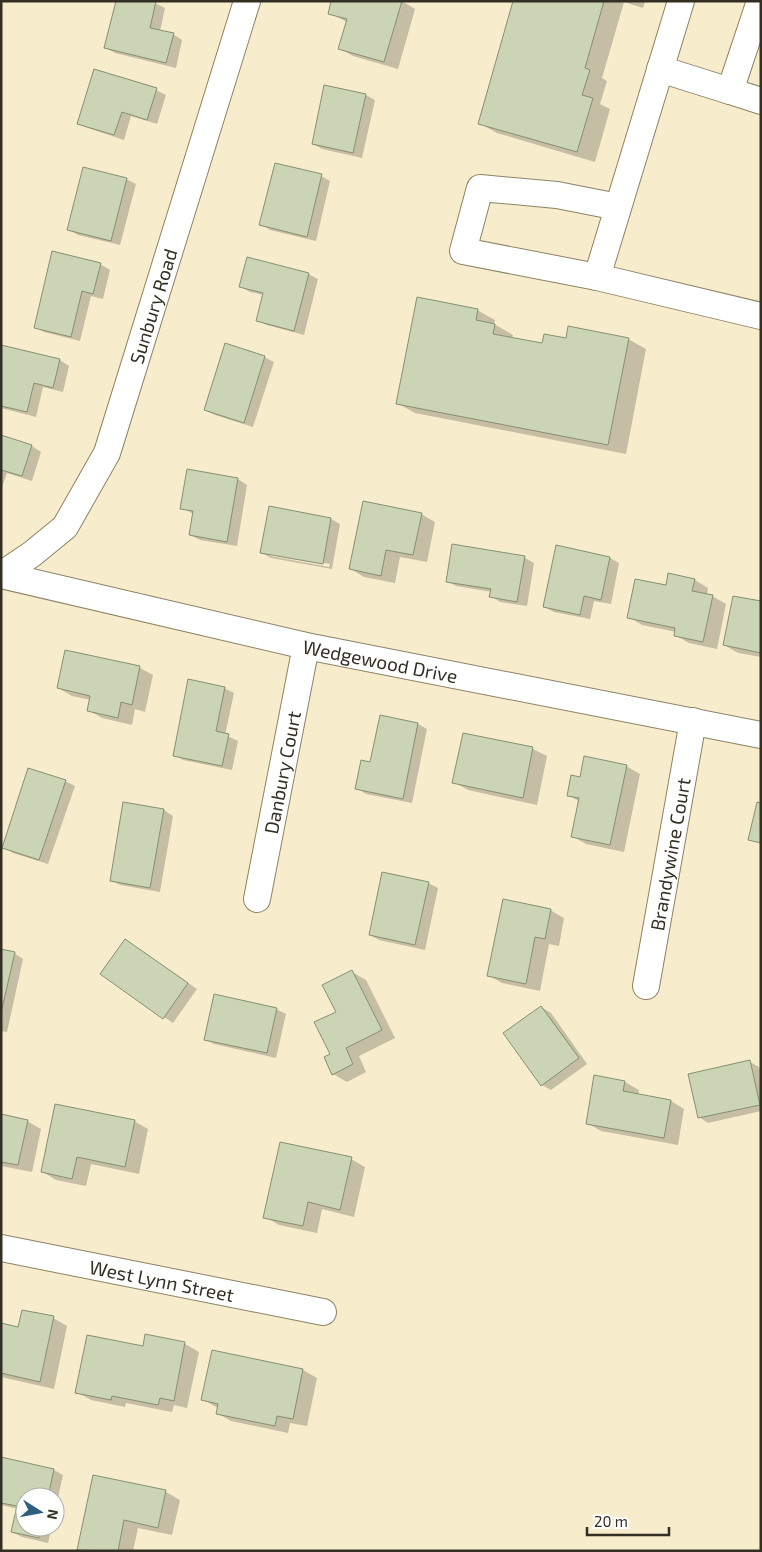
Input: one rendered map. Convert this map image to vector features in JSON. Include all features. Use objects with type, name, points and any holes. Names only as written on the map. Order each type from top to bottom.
[{"type":"street","name":"Sunbury Road","points":[[1,575],[65,528],[107,453],[247,1]]},
{"type":"street","points":[[597,277],[681,1]]},
{"type":"street","points":[[730,91],[760,1]]},
{"type":"street","points":[[660,69],[761,100]]},
{"type":"street","points":[[618,207],[557,195],[480,188],[463,251],[597,277],[761,316]]},
{"type":"street","name":"Wedgewood Drive","points":[[1,575],[306,646],[761,735]]},
{"type":"street","name":"Danbury Court","points":[[257,898],[306,646]]},
{"type":"street","name":"Brandywine Court","points":[[646,986],[693,721]]},
{"type":"street","name":"West Lynn Street","points":[[1,1248],[322,1312]]},
{"type":"building","points":[[116,1],[156,1],[150,28],[174,33],[166,63],[104,48]]},
{"type":"building","points":[[331,1],[402,1],[384,62],[338,49],[347,19],[328,14]]},
{"type":"building","points":[[513,1],[604,1],[585,68],[590,70],[582,95],[593,98],[577,152],[478,124]]},
{"type":"building","points":[[94,69],[157,88],[147,120],[122,112],[114,135],[77,124]]},
{"type":"building","points":[[324,85],[366,94],[353,153],[312,144]]},
{"type":"building","points":[[275,163],[322,174],[307,237],[259,225]]},
{"type":"building","points":[[83,167],[127,178],[111,241],[67,230]]},
{"type":"building","points":[[52,251],[101,263],[93,294],[82,291],[71,337],[34,328]]},
{"type":"building","points":[[247,257],[309,273],[294,331],[256,321],[263,293],[239,287]]},
{"type":"building","points":[[417,297],[478,309],[476,320],[495,324],[493,334],[542,343],[544,334],[566,338],[568,326],[629,338],[608,445],[396,404]]},
{"type":"building","points":[[225,343],[265,356],[244,423],[204,410]]},
{"type":"building","points":[[1,345],[60,359],[53,388],[34,383],[27,412],[1,406]]},
{"type":"building","points":[[1,435],[32,445],[22,476],[1,470]]},
{"type":"building","points":[[187,469],[238,478],[227,542],[189,535],[193,511],[180,509]]},
{"type":"building","points":[[363,501],[422,513],[413,555],[386,550],[381,576],[349,569]]},
{"type":"building","points":[[269,506],[331,518],[323,564],[260,553]]},
{"type":"building","points":[[452,544],[525,556],[517,602],[489,597],[491,589],[446,582]]},
{"type":"building","points":[[556,545],[610,557],[601,600],[584,596],[580,615],[543,607]]},
{"type":"building","points":[[668,573],[695,579],[692,591],[713,595],[703,642],[674,636],[675,628],[627,618],[635,579],[666,585]]},
{"type":"building","points":[[733,596],[761,601],[761,653],[723,645]]},
{"type":"building","points":[[65,650],[140,666],[132,705],[121,702],[118,718],[87,711],[90,696],[57,688]]},
{"type":"building","points":[[188,679],[225,687],[216,731],[229,734],[222,766],[173,756]]},
{"type":"building","points":[[380,715],[418,723],[403,799],[355,789],[361,760],[370,762]]},
{"type":"building","points":[[463,733],[533,747],[523,798],[452,783]]},
{"type":"building","points":[[584,756],[627,765],[610,845],[571,837],[579,798],[567,796],[571,775],[580,777]]},
{"type":"building","points":[[28,768],[66,780],[39,860],[2,848]]},
{"type":"building","points":[[123,802],[164,809],[150,888],[110,881]]},
{"type":"building","points":[[757,802],[761,803],[761,843],[748,840]]},
{"type":"building","points":[[382,872],[429,882],[415,945],[369,935]]},
{"type":"building","points":[[503,899],[551,909],[545,939],[535,937],[526,984],[487,976]]},
{"type":"building","points":[[125,939],[188,983],[163,1019],[100,974]]},
{"type":"building","points":[[1,949],[15,952],[1,1013]]},
{"type":"building","points":[[352,970],[382,1030],[346,1048],[353,1064],[332,1075],[324,1057],[330,1054],[314,1022],[336,1012],[322,985]]},
{"type":"building","points":[[214,994],[277,1008],[267,1053],[204,1040]]},
{"type":"building","points":[[541,1006],[579,1058],[541,1086],[503,1033]]},
{"type":"building","points":[[750,1060],[760,1105],[698,1118],[688,1074]]},
{"type":"building","points":[[594,1075],[625,1081],[623,1091],[671,1100],[664,1138],[586,1124]]},
{"type":"building","points":[[55,1104],[135,1120],[125,1167],[77,1157],[72,1179],[41,1172]]},
{"type":"building","points":[[1,1114],[28,1120],[18,1165],[1,1162]]},
{"type":"building","points":[[280,1142],[352,1157],[340,1210],[308,1202],[303,1226],[263,1218]]},
{"type":"building","points":[[22,1310],[54,1316],[40,1382],[1,1373],[1,1323],[18,1327]]},
{"type":"building","points":[[145,1334],[185,1342],[174,1401],[160,1398],[158,1405],[112,1396],[111,1400],[75,1393],[87,1335],[143,1346]]},
{"type":"building","points":[[212,1350],[303,1369],[293,1419],[277,1416],[275,1426],[216,1414],[218,1404],[201,1400]]},
{"type":"building","points":[[1,1457],[54,1469],[50,1487],[15,1487],[15,1506],[1,1503]]},
{"type":"building","points":[[93,1475],[166,1490],[158,1528],[124,1520],[118,1551],[77,1550]]},
{"type":"building","points":[[15,1515],[15,1533],[11,1532]]}]
